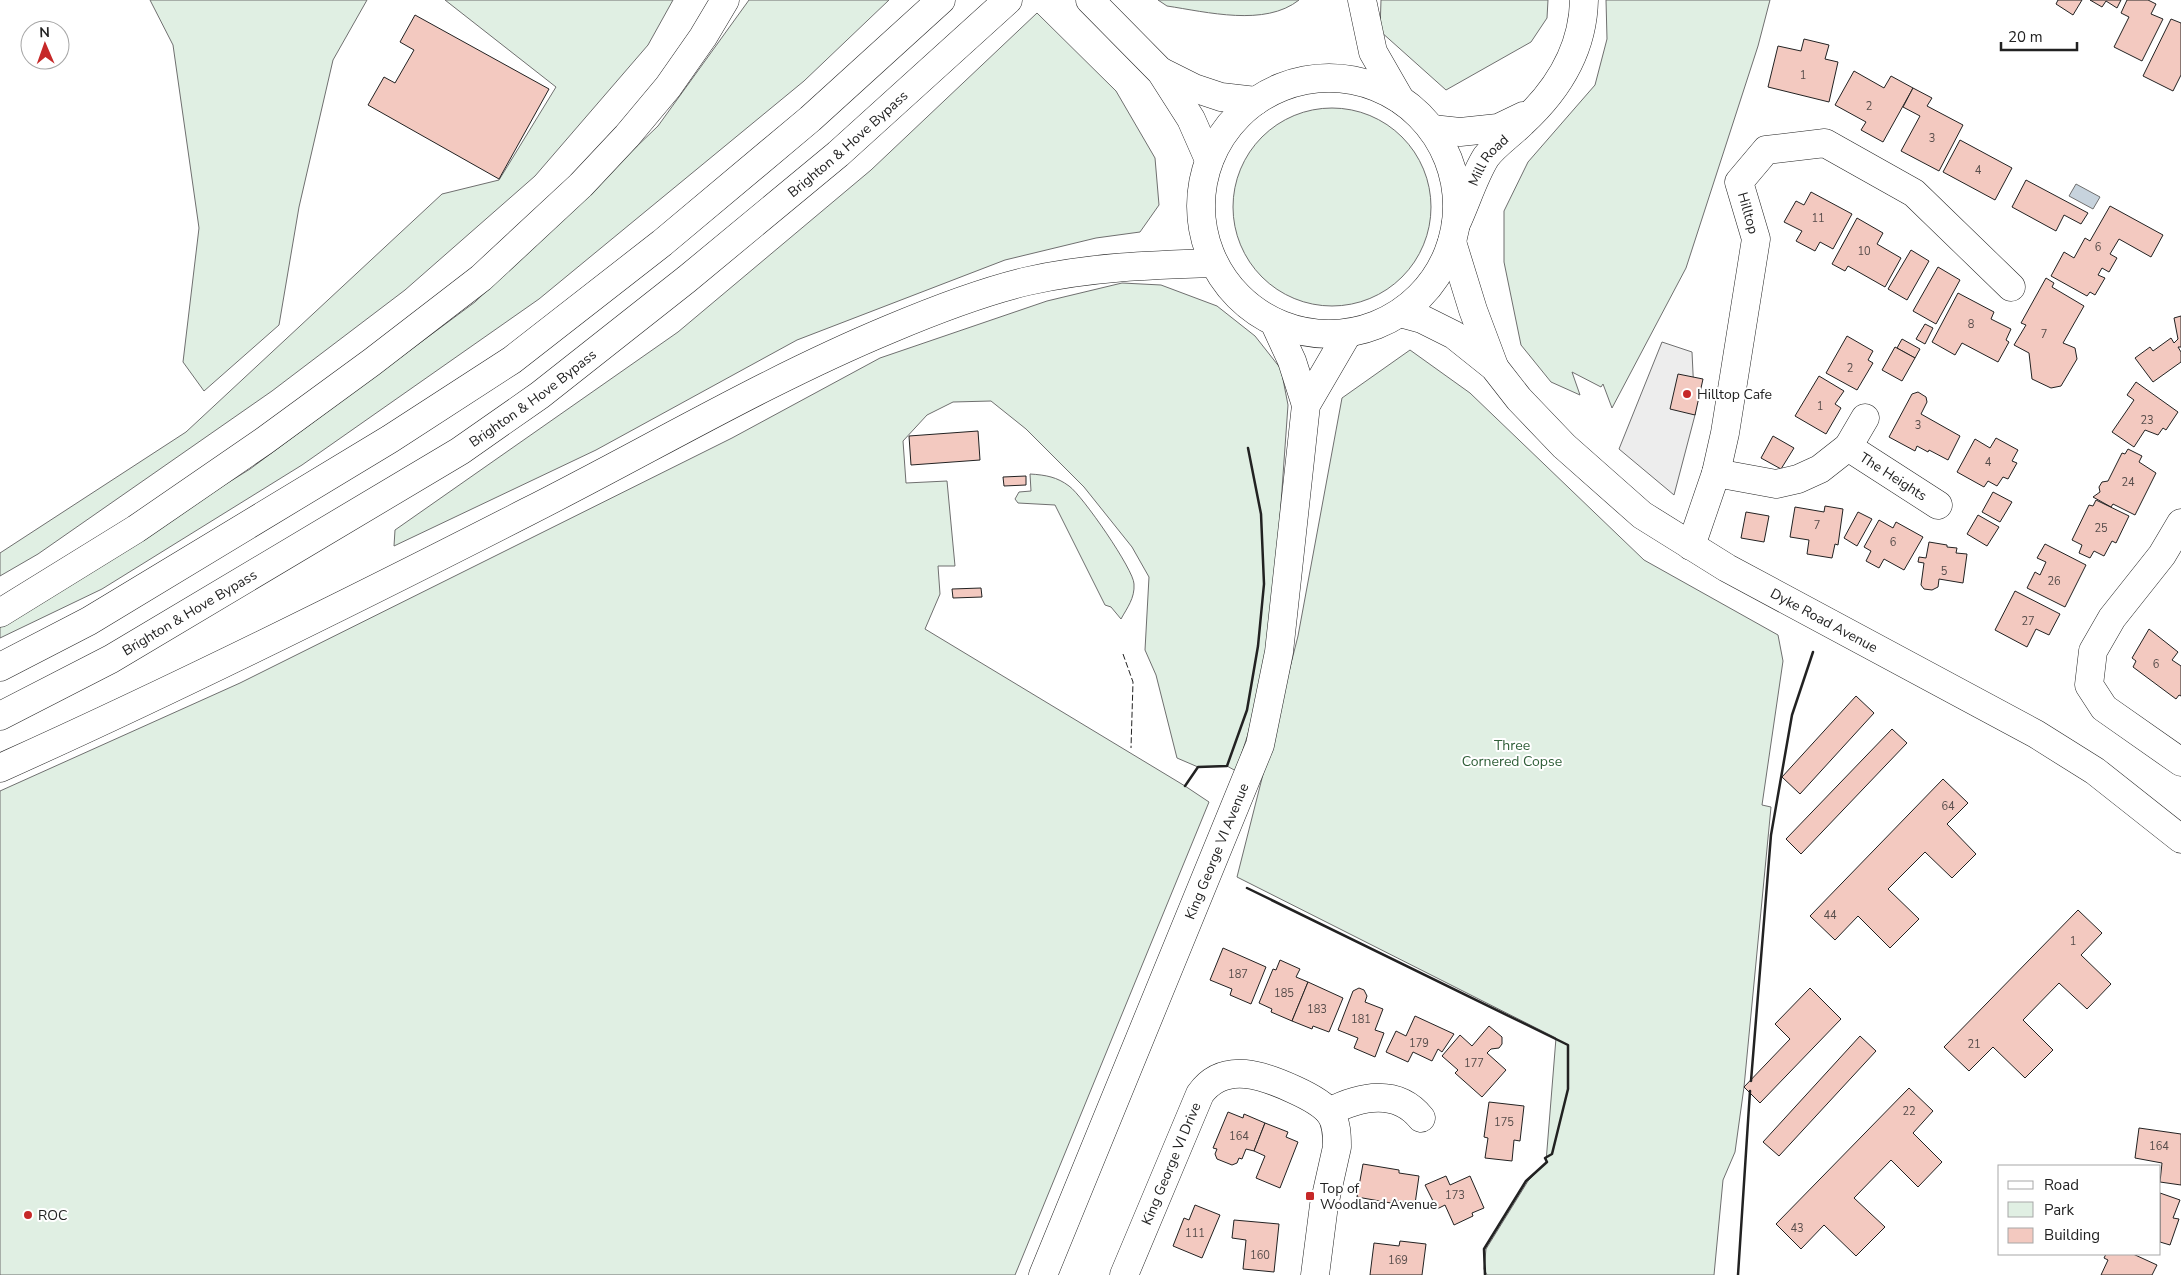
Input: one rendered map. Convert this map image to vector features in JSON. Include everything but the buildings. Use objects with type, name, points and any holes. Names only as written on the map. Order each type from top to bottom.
[{"type":"main road","points":[[0,613],[136,529],[264,441],[372,362],[481,278],[581,185],[627,136],[668,87],[703,37],[725,0]]},
{"type":"main road","points":[[0,667],[89,621],[390,439],[512,360],[662,243],[796,132],[940,0]]},
{"type":"main road","name":"Brighton & Hove Bypass","points":[[0,716],[110,659],[460,451],[540,395],[687,279],[838,154],[1008,0]]},
{"type":"main road","points":[[1090,0],[1161,72],[1192,119],[1209,160]]},
{"type":"main road","points":[[1362,0],[1373,52],[1400,99],[1432,129],[1448,158],[1456,190],[1454,233]]},
{"type":"main road","name":"Mill Road","points":[[1274,322],[1310,334],[1348,334],[1375,326],[1400,313],[1423,294],[1441,269],[1454,233],[1487,157],[1538,109],[1554,88],[1576,50],[1583,16],[1584,0]]},
{"type":"main road","points":[[1161,72],[1194,88],[1221,97],[1256,101]]},
{"type":"main road","points":[[1274,322],[1239,298],[1214,263],[1202,230],[1201,195],[1209,160],[1228,127],[1256,101],[1290,84],[1328,78],[1365,83],[1400,99]]},
{"type":"main road","name":"Mill Road","points":[[1432,129],[1460,132],[1498,128],[1538,109]]},
{"type":"main road","name":"Hilltop","points":[[1691,546],[1716,473],[1725,433],[1756,239],[1740,182],[1766,150],[1825,143],[1906,188],[1914,193],[2011,287]]},
{"type":"main road","name":"Dyke Road Avenue","points":[[1454,233],[1473,310],[1494,367]]},
{"type":"main road","points":[[0,768],[119,714],[393,580],[538,507],[792,373],[911,320],[972,297],[1028,282],[1082,271],[1130,266],[1214,263]]},
{"type":"main road","name":"Dyke Road Avenue","points":[[1400,313],[1422,319],[1454,335],[1494,367],[1519,398],[1564,446],[1642,515],[1726,568],[2036,734],[2095,771],[2181,839]]},
{"type":"main road","name":"King George VI Avenue","points":[[1043,1275],[1260,745],[1279,652],[1306,405],[1292,361],[1274,322]]},
{"type":"main road","name":"King George VI Avenue","points":[[1306,405],[1348,334]]},
{"type":"main road","name":"The Heights","points":[[1716,473],[1776,484],[1798,479],[1820,469],[1848,447],[1865,418]]},
{"type":"main road","name":"The Heights","points":[[1848,447],[1938,505]]},
{"type":"main road","points":[[2181,523],[2162,554],[2112,618],[2093,652],[2088,685],[2104,708],[2181,762]]},
{"type":"main road","name":"King George VI Drive","points":[[1124,1275],[1200,1094],[1210,1083],[1222,1077],[1238,1074],[1259,1075],[1303,1094],[1329,1112]]},
{"type":"main road","points":[[1314,1275],[1324,1206],[1337,1147],[1336,1128],[1329,1112],[1355,1101],[1378,1098],[1397,1099],[1413,1108],[1421,1118]]},
{"type":"green space","points":[[150,0],[367,0],[333,60],[299,207],[279,325],[204,391],[183,362],[199,228],[173,45]]},
{"type":"green space","points":[[445,0],[673,0],[648,45],[535,176],[405,290],[272,391],[38,554],[0,576],[0,553],[186,432],[442,194],[499,180],[556,87]]},
{"type":"green space","points":[[749,0],[889,0],[804,81],[539,299],[302,465],[102,589],[0,638],[0,625],[250,469],[475,302],[658,126]]},
{"type":"green space","points":[[1158,0],[1299,0],[1285,8],[1270,13],[1235,15],[1167,6]]},
{"type":"green space","points":[[1381,0],[1548,0],[1547,18],[1531,42],[1446,90],[1380,31]]},
{"type":"green space","points":[[1606,0],[1770,0],[1758,46],[1686,268],[1612,408],[1603,384],[1601,387],[1572,372],[1580,395],[1551,382],[1521,345],[1504,262],[1504,211],[1528,162],[1595,85],[1607,39]]},
{"type":"green space","points":[[1037,13],[1116,91],[1155,158],[1159,205],[1140,232],[1096,238],[1005,260],[797,340],[596,450],[394,546],[395,530],[678,332],[871,170]]},
{"type":"green space","points":[[1322,108],[1342,108],[1361,112],[1379,119],[1395,130],[1409,144],[1424,169],[1431,197],[1427,236],[1420,254],[1409,270],[1395,284],[1379,295],[1361,302],[1342,306],[1322,306],[1303,302],[1285,295],[1269,284],[1255,270],[1244,254],[1237,236],[1233,217],[1233,197],[1237,178],[1244,160],[1255,144],[1269,130],[1285,119],[1303,112]]},
{"type":"green space","points":[[1122,283],[1161,285],[1217,306],[1255,336],[1281,369],[1288,405],[1277,560],[1264,669],[1248,734],[1236,771],[1227,766],[1198,767],[1177,758],[1156,675],[1145,650],[1149,577],[1132,547],[1084,487],[1026,429],[991,401],[953,402],[927,415],[903,441],[906,483],[947,481],[955,566],[938,566],[940,594],[925,629],[1209,802],[1015,1275],[0,1275],[0,791],[240,683],[732,438],[880,358],[1047,301]]},
{"type":"green space","name":"Three Cornered Copse","points":[[1410,350],[1470,393],[1644,560],[1778,635],[1783,661],[1762,805],[1771,807],[1744,1087],[1735,1152],[1723,1180],[1714,1275],[1487,1275],[1484,1269],[1486,1249],[1528,1181],[1546,1162],[1556,1038],[1237,877],[1298,636],[1342,398]]},
{"type":"green space","points":[[1030,474],[1060,480],[1076,492],[1117,549],[1132,576],[1134,584],[1132,598],[1121,619],[1111,607],[1105,605],[1055,505],[1018,503],[1015,499],[1019,492],[1031,491]]},
{"type":"shaded area","points":[[2076,184],[2100,197],[2093,209],[2069,196]]},
{"type":"shaded area","points":[[1662,342],[1692,352],[1695,415],[1674,495],[1619,449]]},
{"type":"fence","points":[[1123,654],[1133,682],[1131,748]]},
{"type":"wall","points":[[1185,786],[1198,767],[1227,766],[1247,710],[1258,646],[1264,584],[1261,514],[1248,448]]},
{"type":"wall","points":[[1751,1081],[1771,835],[1792,715],[1813,652]]},
{"type":"wall","points":[[1247,888],[1568,1045],[1568,1089],[1552,1154],[1545,1158],[1547,1162],[1526,1181],[1484,1249],[1485,1275]]},
{"type":"wall","points":[[1738,1275],[1750,1091]]},
{"type":"place","name":"Hilltop Cafe","points":[[1687,394]]},
{"type":"place","name":"Top of Woodland Avenue","points":[[1310,1196]]},
{"type":"place","name":"ROC","points":[[28,1215]]}]
